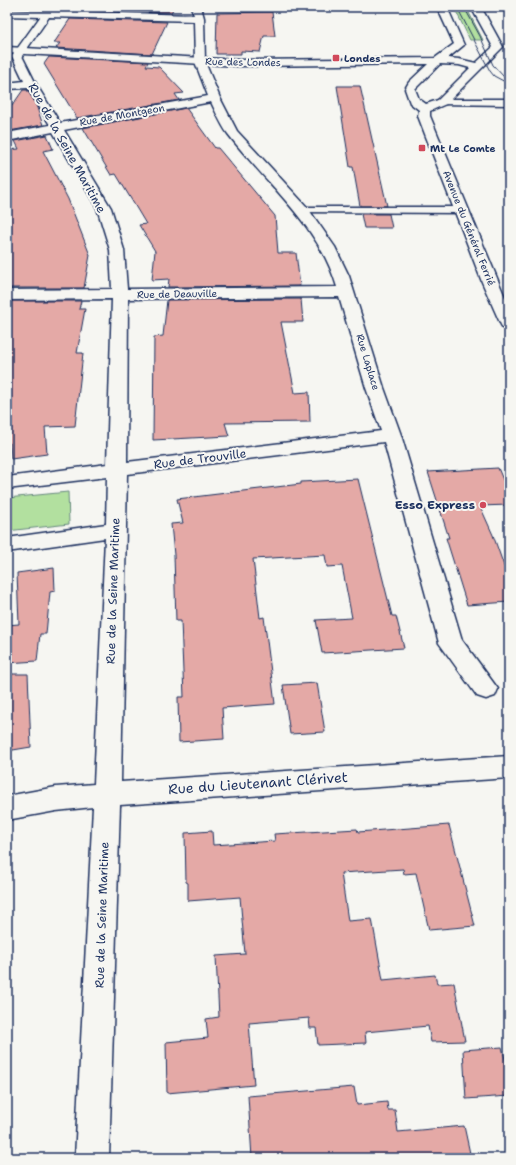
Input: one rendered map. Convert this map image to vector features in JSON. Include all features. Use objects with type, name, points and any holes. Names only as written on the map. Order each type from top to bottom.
[{"type":"street","name":"Rue Laplace","points":[[196,7],[199,18],[200,62],[214,98],[232,132],[302,210],[328,247],[342,276],[375,388],[392,435],[451,643],[486,688]]},
{"type":"street","points":[[442,7],[459,45],[437,62],[413,84],[410,89],[414,101],[425,109],[442,102],[498,47],[476,7]]},
{"type":"street","points":[[7,14],[48,11],[199,18]]},
{"type":"street","points":[[13,50],[48,11]]},
{"type":"street","name":"Rue des Londes","points":[[13,50],[200,62],[459,62],[478,67]]},
{"type":"street","name":"Rue de la Seine Maritime","points":[[13,50],[31,84],[104,208],[117,250],[120,294],[116,529],[92,1158]]},
{"type":"street","points":[[7,86],[31,84]]},
{"type":"street","name":"Rue de Montgeon","points":[[7,136],[214,98]]},
{"type":"street","points":[[414,101],[509,102]]},
{"type":"street","name":"Avenue du Général Ferrié","points":[[425,109],[424,116],[509,325]]},
{"type":"street","name":"Rue de Deauville","points":[[7,295],[347,292]]},
{"type":"street","name":"Rue de Trouville","points":[[7,483],[392,435]]},
{"type":"street","points":[[7,545],[116,529]]},
{"type":"street","name":"Rue du Lieutenant Clérivet","points":[[7,808],[56,799],[107,794],[509,767]]},
{"type":"lane","points":[[302,210],[461,210]]},
{"type":"green space","points":[[454,7],[466,7],[483,40],[470,40]]},
{"type":"green space","points":[[68,492],[69,524],[7,531],[7,498]]},
{"type":"building","points":[[78,7],[174,7],[171,13],[76,10]]},
{"type":"building","points":[[272,12],[275,36],[264,36],[260,52],[241,51],[241,54],[216,54],[217,13]]},
{"type":"building","points":[[70,19],[167,22],[152,54],[56,48],[60,43],[54,43]]},
{"type":"building","points":[[49,57],[148,62],[146,66],[159,67],[184,93],[175,94],[179,100],[77,118],[44,64]]},
{"type":"building","points":[[337,86],[360,86],[387,206],[360,206],[353,167],[350,167]]},
{"type":"building","points":[[23,90],[27,90],[35,102],[43,125],[9,131],[7,127],[7,113]]},
{"type":"building","points":[[186,108],[215,148],[218,148],[275,216],[278,253],[296,253],[300,286],[168,287],[169,279],[152,280],[155,251],[139,225],[146,224],[116,174],[111,175],[83,128]]},
{"type":"building","points":[[47,135],[53,149],[43,151],[68,199],[90,255],[84,288],[7,288],[7,150],[19,149],[15,141]]},
{"type":"building","points":[[361,214],[389,214],[392,228],[364,228]]},
{"type":"building","points":[[301,299],[303,322],[281,322],[295,393],[309,392],[310,422],[225,423],[229,436],[153,440],[154,337],[163,336],[167,300]]},
{"type":"building","points":[[7,301],[81,301],[79,309],[85,309],[77,353],[83,353],[75,426],[45,427],[47,454],[11,459],[10,443],[7,443]]},
{"type":"building","points":[[498,468],[509,494],[509,505],[480,506],[493,535],[509,580],[509,602],[467,605],[446,538],[449,538],[428,472]]},
{"type":"building","points":[[358,479],[392,616],[396,616],[404,648],[322,653],[316,620],[352,618],[342,566],[327,567],[325,555],[253,559],[260,618],[264,617],[275,704],[222,708],[224,739],[179,742],[178,697],[184,697],[181,621],[176,621],[174,555],[171,524],[183,523],[177,499],[301,484],[301,482]]},
{"type":"building","points":[[54,568],[55,591],[50,592],[46,634],[40,634],[37,661],[7,663],[7,625],[19,624],[17,573]]},
{"type":"building","points":[[7,674],[28,674],[31,747],[7,751]]},
{"type":"building","points":[[317,683],[325,732],[290,734],[283,685]]},
{"type":"building","points":[[449,825],[475,926],[429,930],[416,873],[404,874],[403,869],[341,873],[348,921],[372,919],[383,980],[435,975],[437,984],[454,983],[465,1041],[431,1042],[428,1026],[365,1032],[366,1043],[318,1045],[316,1028],[310,1028],[309,1018],[249,1023],[254,1085],[167,1093],[166,1042],[208,1038],[206,1019],[219,1017],[216,956],[245,954],[240,897],[188,901],[185,833],[212,831],[213,845],[275,841],[274,834],[357,829],[358,832]]},
{"type":"building","points":[[502,1047],[509,1075],[509,1096],[466,1099],[463,1050]]},
{"type":"building","points":[[354,1087],[357,1105],[387,1102],[388,1110],[395,1110],[398,1132],[464,1126],[471,1158],[252,1158],[248,1096]]},
{"type":"tram line","points":[[457,7],[490,71],[494,76],[509,84]]},
{"type":"tram line","points":[[464,7],[480,36],[493,65],[504,77]]},
{"type":"place","name":"Londes","points":[[336,58]]},
{"type":"place","name":"Mt Le Comte","points":[[422,148]]},
{"type":"place","name":"Esso Express","points":[[483,505]]}]
